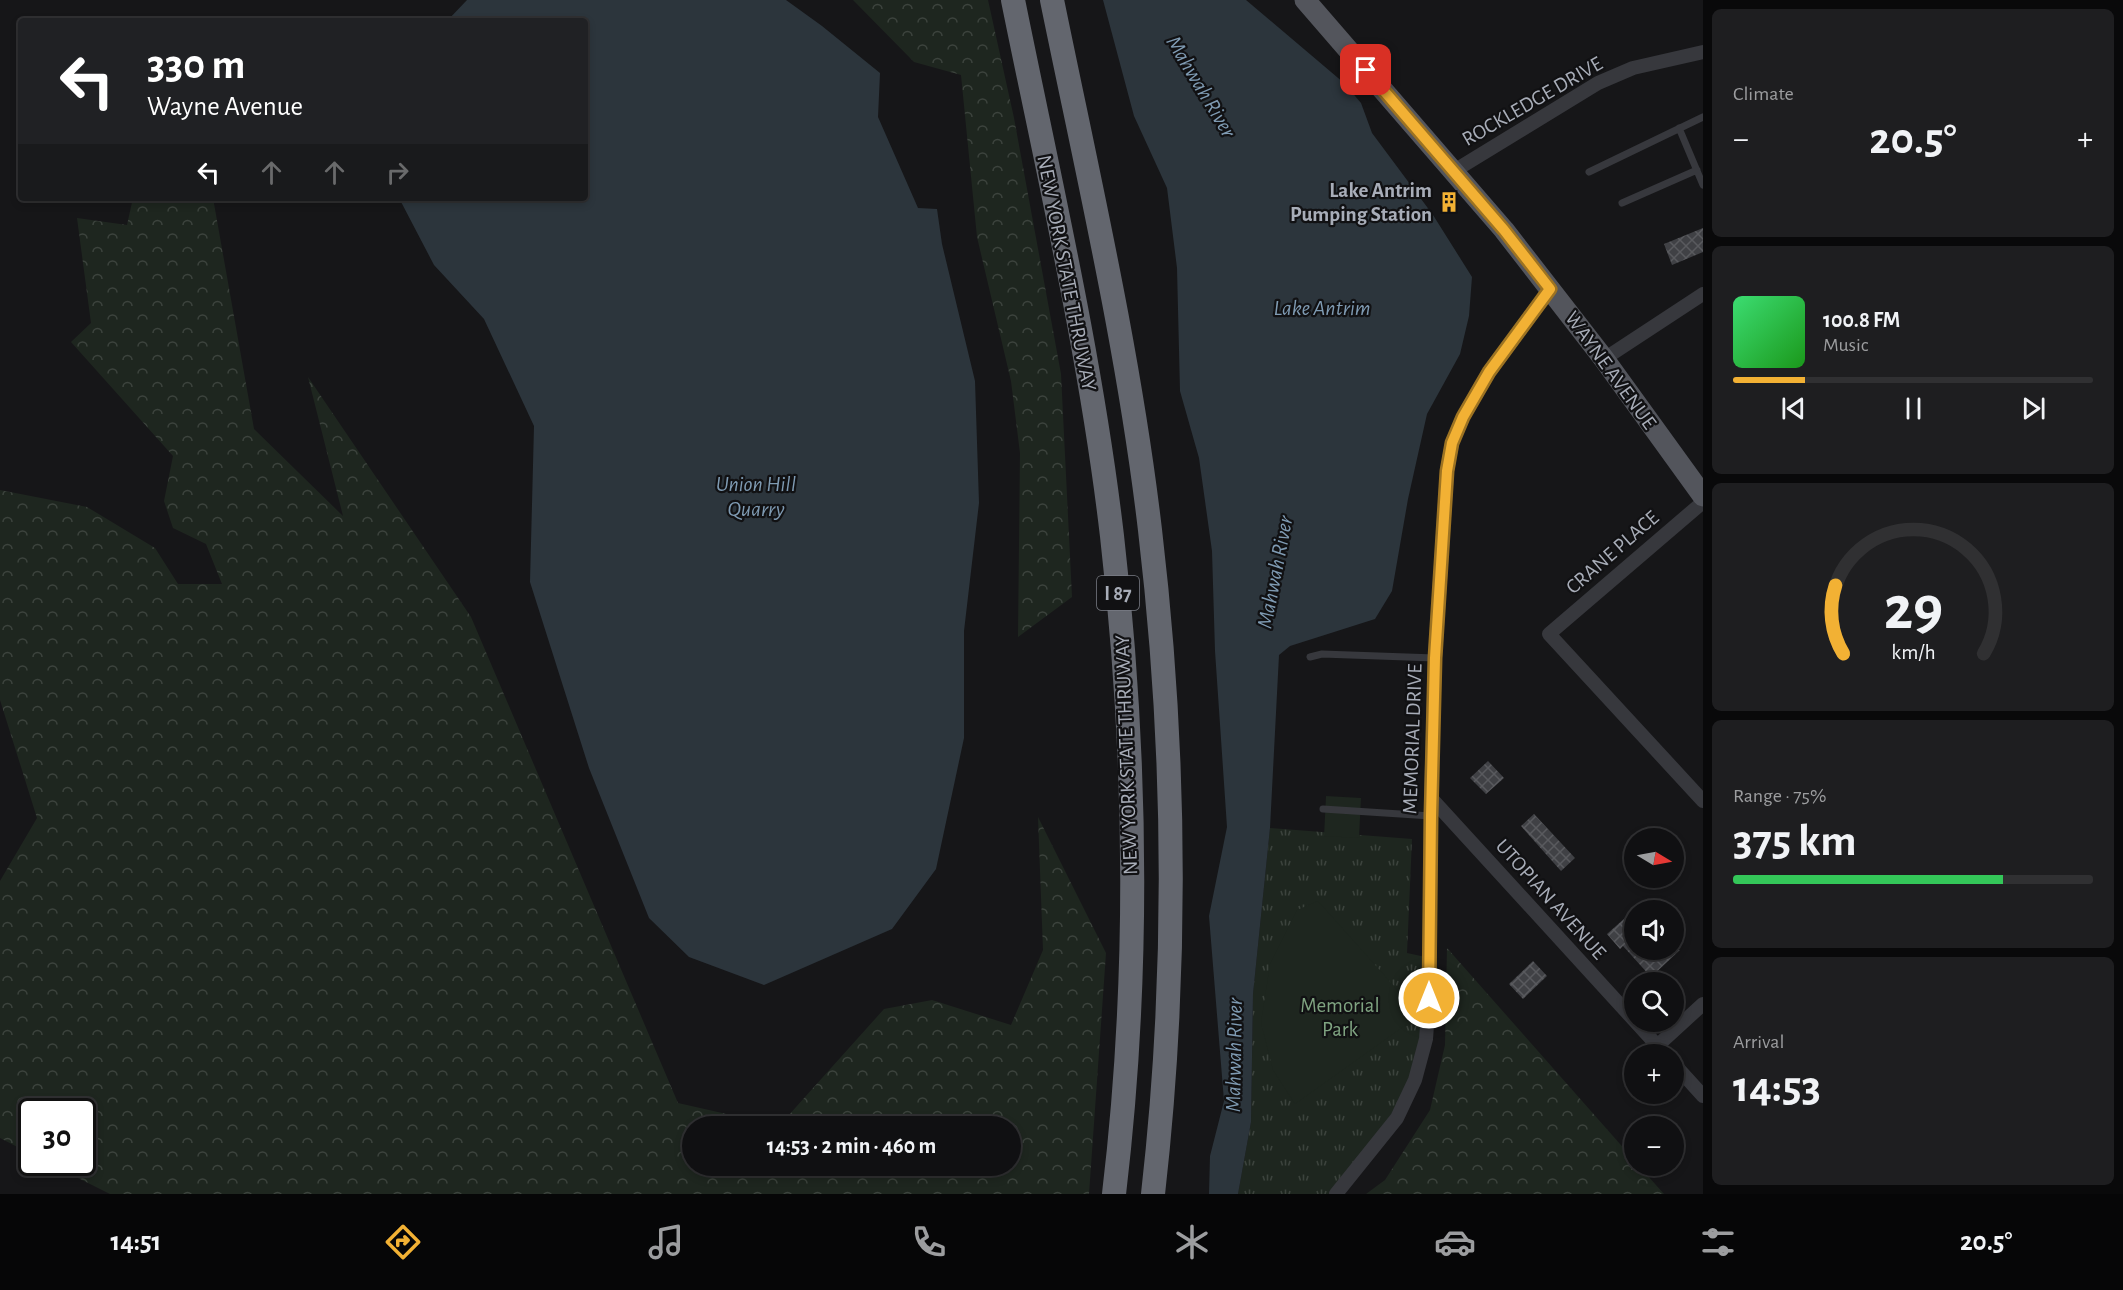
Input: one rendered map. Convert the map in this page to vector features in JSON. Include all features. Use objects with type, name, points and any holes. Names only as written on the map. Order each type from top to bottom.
[{"type":"highway","name":"NEW YORK STATE THRUWAY","points":[[1013,0],[1087,370],[1108,510],[1120,614],[1131,775],[1132,858],[1128,1021],[1114,1194]]},
{"type":"highway","name":"NEW YORK STATE THRUWAY","points":[[1052,0],[1125,363],[1145,493],[1158,610],[1169,774],[1170,859],[1167,1022],[1153,1194]]},
{"type":"main road","name":"WAYNE AVENUE","points":[[1305,0],[1454,171],[1550,289],[1604,359],[1703,496]]},
{"type":"street","name":"ROCKLEDGE DRIVE","points":[[1454,171],[1598,83],[1633,68],[1703,52]]},
{"type":"street","name":"MEMORIAL DRIVE","points":[[1336,1194],[1397,1118],[1415,1080],[1426,1039],[1429,998],[1435,658],[1447,471],[1452,443],[1463,417],[1489,372],[1550,289]]},
{"type":"street","points":[[1604,359],[1703,294]]},
{"type":"street","name":"CRANE PLACE","points":[[1703,502],[1549,634],[1703,801]]},
{"type":"street","name":"UTOPIAN AVENUE","points":[[1431,798],[1656,1044]]},
{"type":"street","points":[[1666,1044],[1703,1004]]},
{"type":"street","points":[[1684,1075],[1703,1095]]},
{"type":"lane","points":[[1589,172],[1703,117]]},
{"type":"lane","points":[[1679,128],[1703,185]]},
{"type":"lane","points":[[1622,203],[1697,170]]},
{"type":"lane","points":[[1310,657],[1322,654],[1435,658]]},
{"type":"lane","points":[[1323,808],[1431,816]]},
{"type":"green space","points":[[853,0],[988,0],[1014,118],[1061,374],[1072,597],[1018,637],[1020,453],[1011,381],[977,237],[961,75],[914,62]]},
{"type":"green space","points":[[132,201],[214,201],[254,429],[343,516],[308,377],[471,617],[678,1103],[735,1116],[682,1116],[682,1176],[1021,1176],[1021,1116],[788,1116],[884,1009],[932,1000],[1011,1025],[1043,950],[1038,817],[1106,953],[1089,1194],[110,1194],[74,1176],[96,1176],[96,1098],[18,1098],[18,1147],[0,1138],[0,881],[37,818],[0,700],[0,490],[87,507],[155,548],[178,584],[222,584],[206,544],[173,528],[164,501],[173,456],[71,342],[91,323],[77,218],[127,225]]},
{"type":"green space","points":[[1326,796],[1361,798],[1359,838],[1324,836]]},
{"type":"green space","name":"Memorial Park","points":[[1270,828],[1412,839],[1407,953],[1430,958],[1415,1080],[1336,1194],[1238,1194],[1251,1122],[1253,994]]},
{"type":"green space","points":[[1318,901],[1410,1004],[1407,1024],[1295,1104],[1273,1070],[1261,1023],[1270,964],[1297,910]]},
{"type":"green space","points":[[1447,948],[1624,1149],[1624,1176],[1648,1176],[1664,1194],[1366,1194],[1385,1180],[1430,1110],[1445,1045]]},
{"type":"water","name":"Union Hill Quarry","points":[[467,0],[786,0],[880,73],[878,117],[918,208],[937,209],[942,244],[975,381],[979,503],[964,631],[964,738],[936,869],[892,929],[764,985],[689,957],[649,918],[589,768],[530,582],[534,426],[484,319],[434,265],[401,201],[588,201],[588,18],[450,18]]},
{"type":"water","name":"Lake Antrim","points":[[1103,0],[1246,0],[1344,83],[1361,103],[1372,133],[1433,215],[1472,277],[1469,316],[1460,354],[1427,414],[1408,499],[1392,591],[1375,619],[1290,646],[1279,655],[1270,828],[1253,994],[1251,1122],[1238,1194],[1209,1194],[1210,1156],[1224,1101],[1209,916],[1227,827],[1215,651],[1212,551],[1199,458],[1180,391],[1177,268],[1167,188],[1134,116]]},
{"type":"building","name":"Lake Antrim Pumping Station","points":[[1446,195],[1452,195],[1456,202],[1452,209],[1446,209],[1442,205],[1442,199]]},
{"type":"building","points":[[1703,228],[1703,252],[1672,265],[1664,244]]},
{"type":"building","points":[[1488,761],[1504,778],[1486,794],[1470,778]]},
{"type":"building","points":[[1534,814],[1575,858],[1561,871],[1521,826]]},
{"type":"building","points":[[1624,919],[1624,947],[1620,949],[1607,934]]},
{"type":"building","points":[[1636,960],[1669,960],[1656,972],[1646,972]]},
{"type":"building","points":[[1533,961],[1547,976],[1523,999],[1509,984]]},
{"type":"place","name":"Lake Antrim Pumping Station","points":[[1449,202]]},
{"type":"route","points":[[1366,70],[1504,230],[1550,289],[1489,372],[1463,417],[1452,443],[1447,471],[1435,658],[1429,998]]},
{"type":"water label","name":"Mahwah River","points":[[1202,86]]},
{"type":"water label","name":"Mahwah River","points":[[1274,572]]},
{"type":"water label","name":"Mahwah River","points":[[1233,1055]]}]
